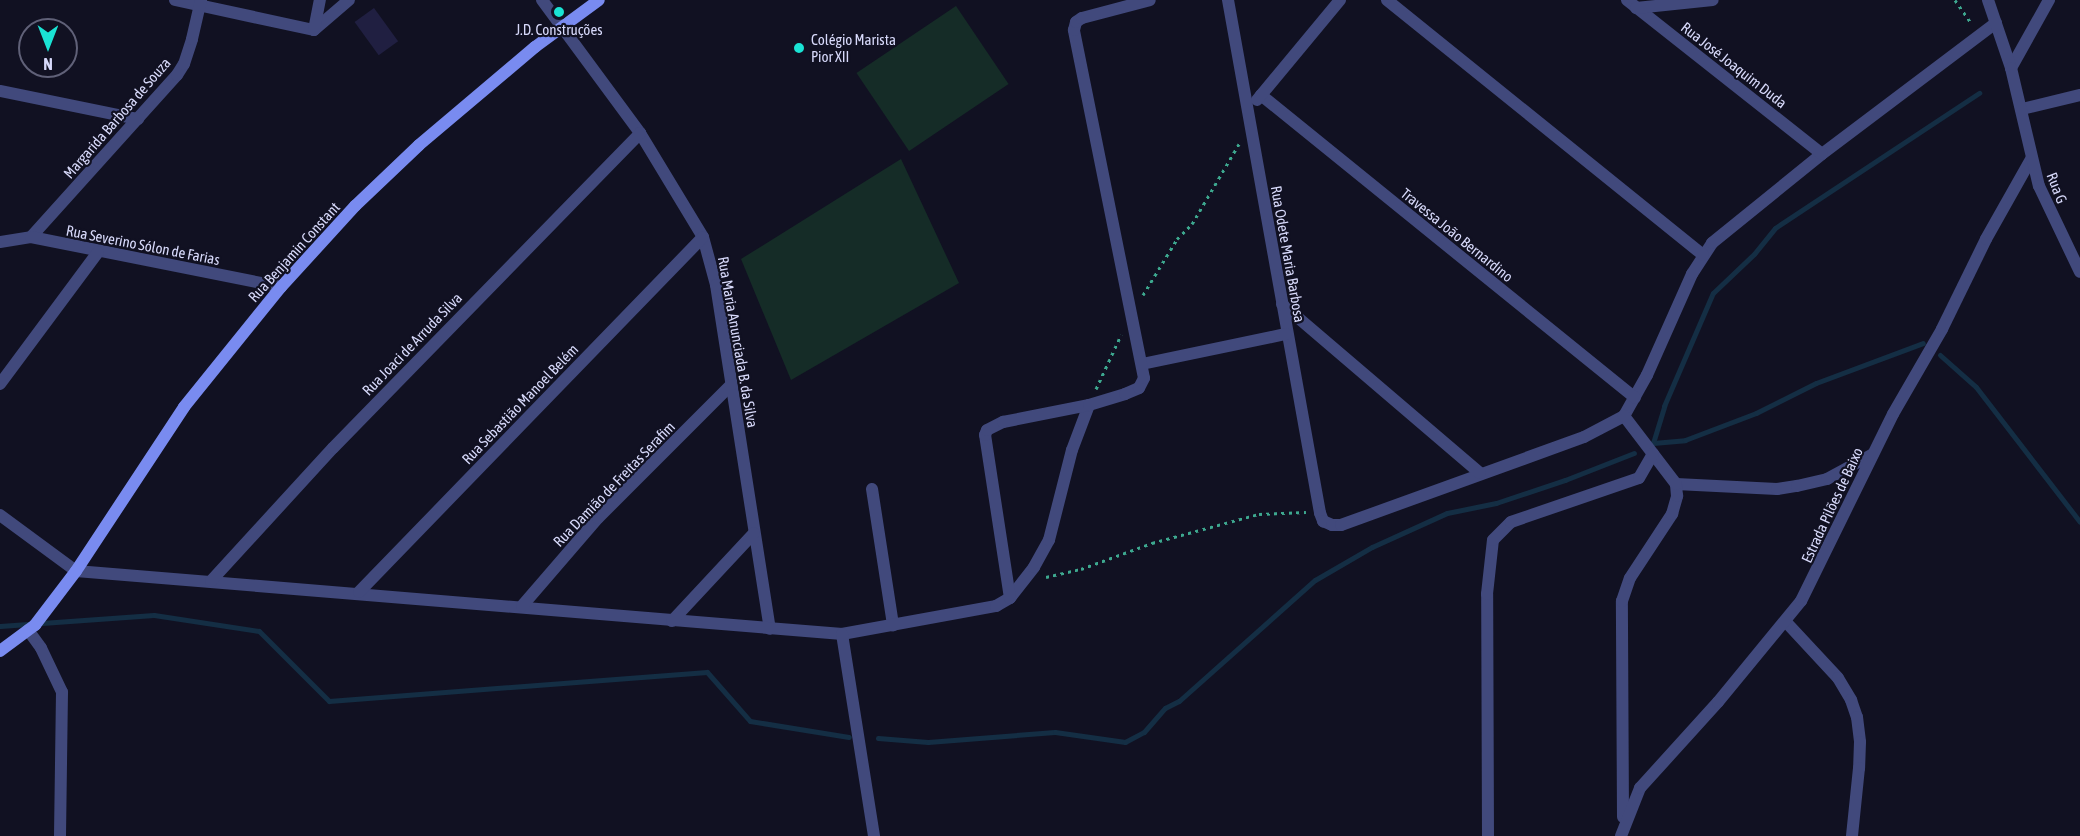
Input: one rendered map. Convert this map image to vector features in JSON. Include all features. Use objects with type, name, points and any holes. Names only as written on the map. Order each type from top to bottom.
[{"type":"main road","name":"Rua Benjamin Constant","points":[[0,651],[32,628],[73,574],[184,407],[281,287],[355,206],[402,161],[561,28],[599,0]]},
{"type":"street","points":[[175,0],[201,3],[314,30]]},
{"type":"street","points":[[314,30],[320,0]]},
{"type":"street","points":[[314,30],[349,0]]},
{"type":"street","name":"Rua Maria Anunciada B. da Silva","points":[[542,0],[640,133],[703,237],[716,285],[770,629]]},
{"type":"street","points":[[1010,598],[985,435],[990,427],[1003,422],[1089,405],[1138,388],[1144,378],[1074,30],[1076,22],[1082,18],[1149,0]]},
{"type":"street","name":"Rua Odete Maria Barbosa","points":[[1228,0],[1286,334],[1320,513]]},
{"type":"street","points":[[1248,110],[1340,0]]},
{"type":"street","points":[[1387,0],[1703,255]]},
{"type":"street","points":[[1632,4],[1713,0]]},
{"type":"street","name":"Rua G","points":[[1988,0],[2011,68],[2022,109],[2031,159],[2045,201],[2080,272]]},
{"type":"street","points":[[2011,68],[2049,0]]},
{"type":"street","name":"Margarida Barbosa de Souza","points":[[31,237],[138,119],[184,64],[201,3]]},
{"type":"street","name":"Rua José Joaquim Duda","points":[[1632,4],[1822,154]]},
{"type":"street","points":[[1320,513],[1327,524],[1341,525],[1584,437],[1624,416],[1635,398],[1703,255],[1719,236],[1822,154],[1996,24]]},
{"type":"street","points":[[0,91],[138,119]]},
{"type":"street","name":"Travessa João Bernardino","points":[[1261,94],[1635,398]]},
{"type":"street","points":[[2022,109],[2080,95]]},
{"type":"street","name":"Rua Joaci de Arruda Silva","points":[[211,581],[366,413],[640,133]]},
{"type":"street","name":"Estrada Pilões de Baixo","points":[[1622,832],[1640,788],[1786,622],[1814,579],[1873,454],[2031,159]]},
{"type":"street","name":"Rua Severino Sólon de Farias","points":[[0,242],[31,237],[281,287]]},
{"type":"street","name":"Rua Sebastião Manoel Belém","points":[[359,592],[703,237]]},
{"type":"street","points":[[0,384],[98,252]]},
{"type":"street","points":[[1282,304],[1480,473]]},
{"type":"street","points":[[1142,364],[1286,334]]},
{"type":"street","name":"Rua Damião de Freitas Serafim","points":[[522,606],[598,518],[731,385]]},
{"type":"street","points":[[0,515],[73,574],[359,592],[842,634],[996,606],[1010,598],[1024,582],[1053,528],[1072,450],[1089,405]]},
{"type":"street","points":[[1622,832],[1622,601],[1630,578],[1676,504],[1676,484],[1624,416]]},
{"type":"street","points":[[1488,836],[1487,594],[1493,540],[1510,522],[1639,478],[1653,454]]},
{"type":"street","points":[[1676,484],[1777,489],[1797,486],[1827,479],[1873,454]]},
{"type":"street","points":[[872,489],[893,625]]},
{"type":"street","points":[[672,621],[754,533]]},
{"type":"street","points":[[1786,622],[1839,678],[1857,717],[1860,759],[1852,836]]},
{"type":"street","points":[[32,628],[62,692],[60,836]]},
{"type":"street","points":[[842,634],[874,836]]},
{"type":"path","points":[[1954,0],[1981,35]]},
{"type":"path","points":[[1089,405],[1132,313],[1177,239],[1192,224],[1251,125]]},
{"type":"path","points":[[1024,582],[1081,569],[1152,543],[1259,513],[1320,513]]},
{"type":"green space","points":[[956,6],[1009,84],[909,151],[857,73]]},
{"type":"green space","points":[[901,159],[959,283],[791,380],[741,259]]},
{"type":"building","points":[[374,8],[398,41],[379,55],[355,22]]},
{"type":"waterway","points":[[1650,444],[1653,443],[1664,406],[1713,293],[1754,254],[1775,228],[1979,93]]},
{"type":"waterway","points":[[1653,443],[1685,440],[1756,413],[1816,383],[1923,343]]},
{"type":"waterway","points":[[1940,355],[1976,387],[2080,522]]},
{"type":"waterway","points":[[878,738],[928,742],[1055,732],[1125,742],[1144,732],[1165,708],[1179,701],[1315,580],[1372,547],[1447,513],[1496,503],[1565,480],[1634,453]]},
{"type":"waterway","points":[[0,626],[154,615],[259,631],[329,701],[707,672],[750,721],[849,737]]},
{"type":"place","name":"J.D. Construções","points":[[559,12]]},
{"type":"place","name":"Colégio Marista Pior XII","points":[[799,48]]}]
